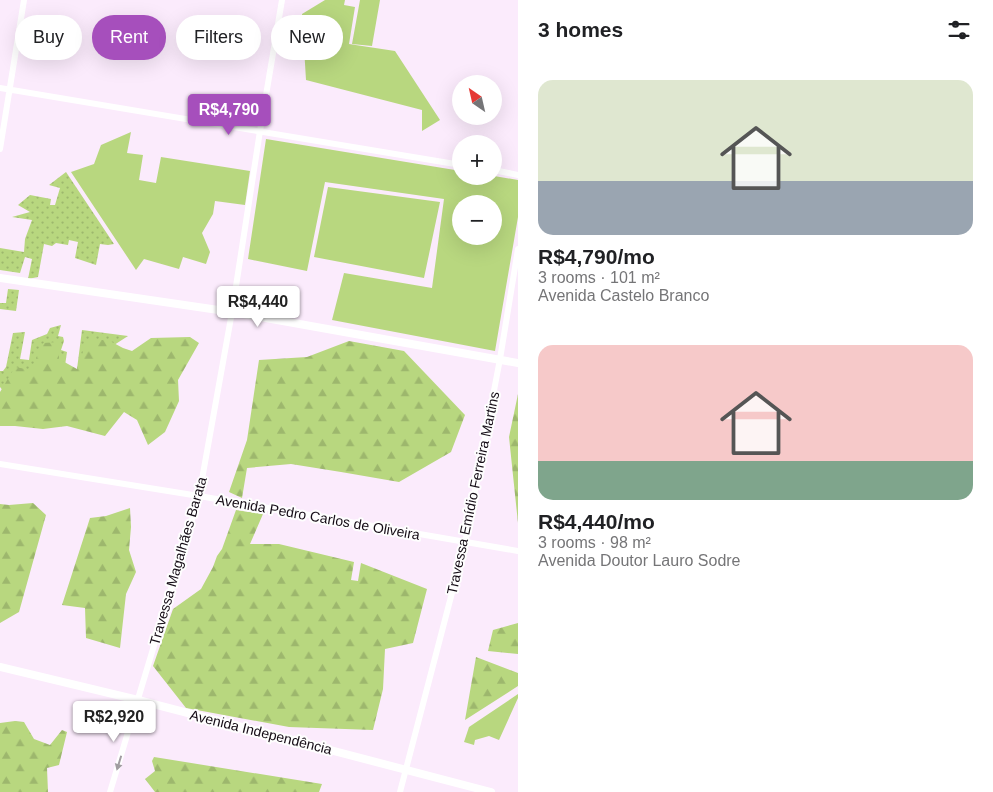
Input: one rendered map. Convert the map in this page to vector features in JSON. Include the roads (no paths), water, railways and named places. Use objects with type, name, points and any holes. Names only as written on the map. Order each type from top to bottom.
[{"type":"street","points":[[0,149],[24,0]]},
{"type":"street","name":"Travessa Magalhães Barata","points":[[110,792],[199,496],[232,312],[282,0]]},
{"type":"street","points":[[0,88],[452,163]]},
{"type":"street","points":[[502,172],[518,175]]},
{"type":"street","name":"Travessa Emídio Ferreira Martins","points":[[400,792],[465,542],[500,359],[518,249]]},
{"type":"street","points":[[0,278],[232,312],[518,362]]},
{"type":"street","name":"Avenida Pedro Carlos de Oliveira","points":[[0,464],[518,551]]},
{"type":"street","name":"Avenida Independência","points":[[0,667],[138,700],[491,792]]}]
